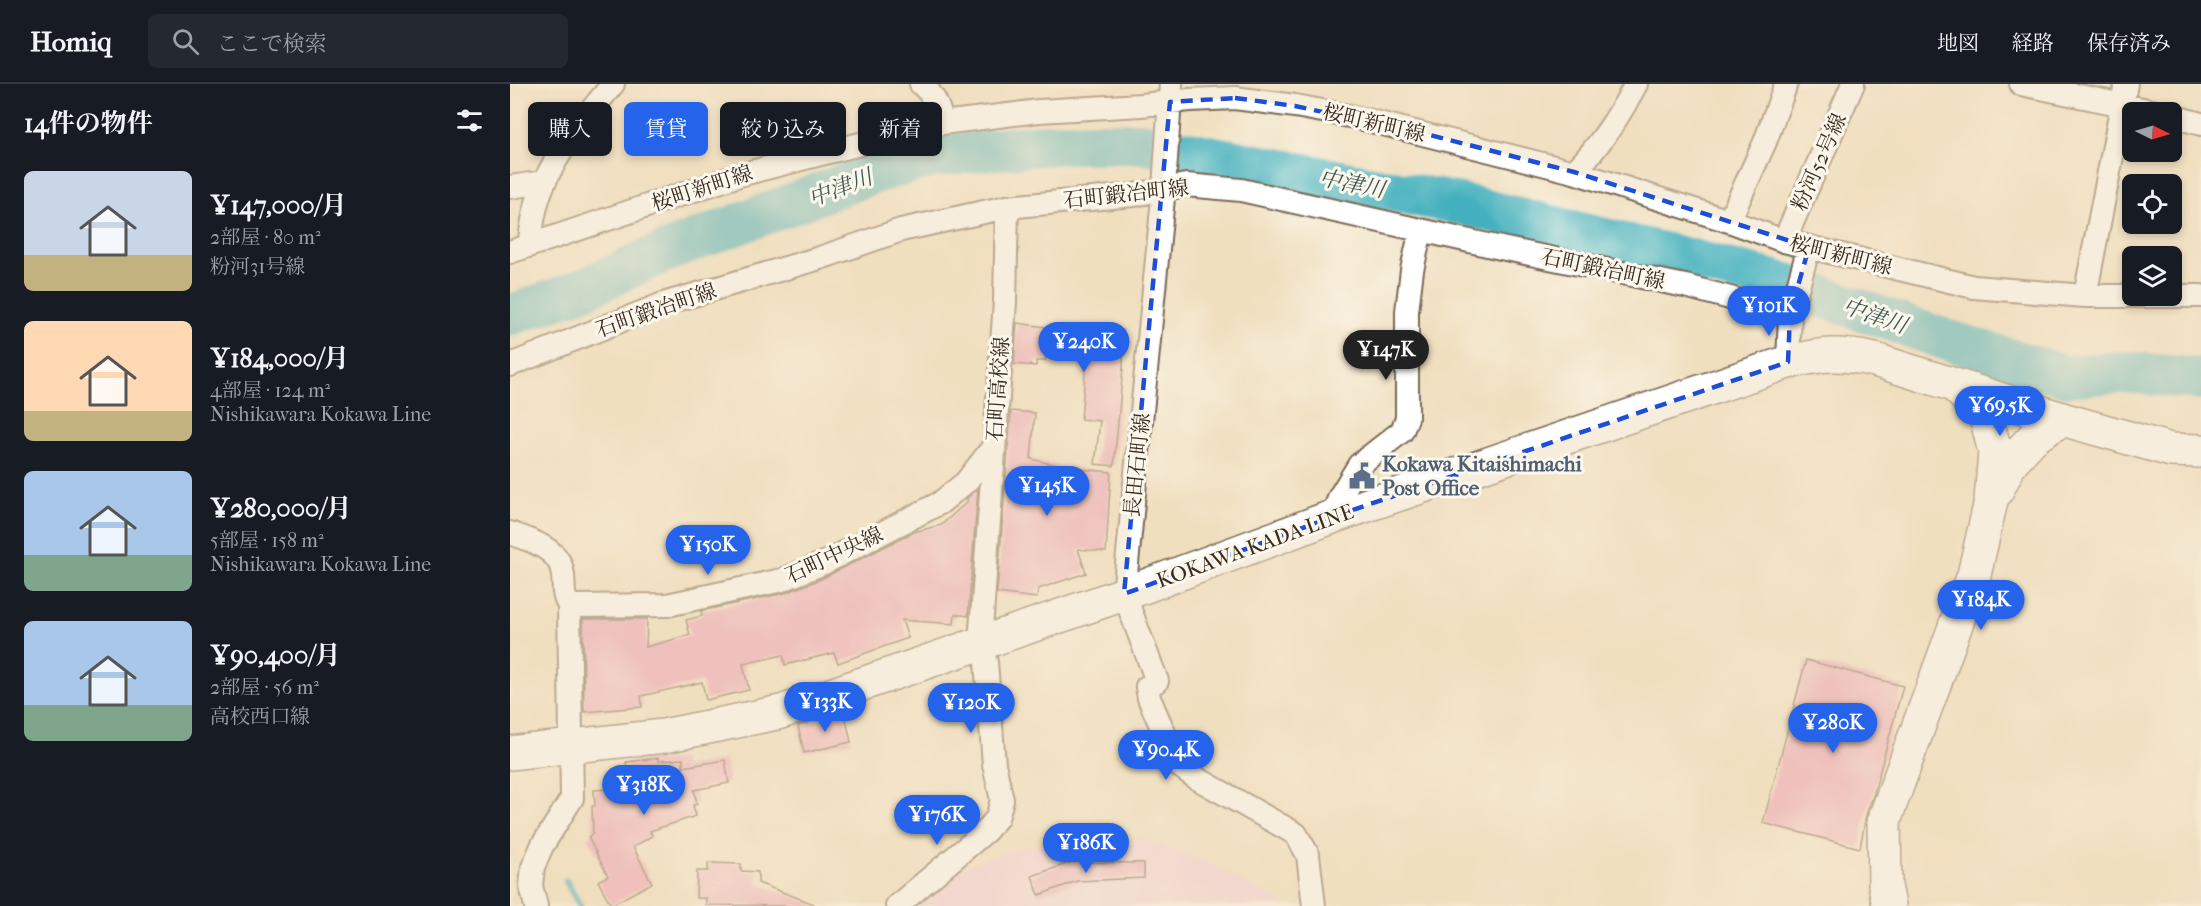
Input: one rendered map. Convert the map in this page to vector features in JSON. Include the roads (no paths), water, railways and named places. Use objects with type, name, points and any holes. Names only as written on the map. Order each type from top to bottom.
[{"type":"main road","name":"KOKAWA KADA LINE","points":[[510,753],[664,736],[781,712],[983,653],[1124,594],[1332,517],[1788,362],[1823,354],[1848,354],[1875,360],[1956,387],[2171,450],[2201,451]]},
{"type":"main road","points":[[1889,906],[1885,885],[1884,821],[1974,575],[1991,501],[1995,452],[1986,416],[1956,387]]},
{"type":"main road","points":[[1991,501],[2011,462],[2034,437],[2062,419]]},
{"type":"street","points":[[519,249],[534,216],[544,182],[568,143],[613,84]]},
{"type":"street","points":[[921,84],[929,91],[935,102]]},
{"type":"street","points":[[1575,172],[1599,146],[1617,120],[1636,84]]},
{"type":"street","points":[[1729,221],[1765,142],[1786,84]]},
{"type":"street","name":"粉河52号線","points":[[1784,241],[1853,84]]},
{"type":"street","points":[[2021,84],[2124,94],[2139,102]]},
{"type":"street","points":[[2085,296],[2124,94]]},
{"type":"street","name":"桜町新町線","points":[[942,123],[1039,111],[1235,98],[1294,106],[1355,117],[1575,172],[1729,221],[1784,241],[1807,255],[1974,287],[2085,296],[2201,296]]},
{"type":"street","name":"長田石町線","points":[[1124,594],[1170,102]]},
{"type":"street","points":[[2182,119],[2201,124]]},
{"type":"street","name":"桜町新町線","points":[[519,249],[739,175],[858,145]]},
{"type":"street","name":"石町鍛冶町線","points":[[510,365],[663,304],[820,258],[901,230],[1007,207],[1134,195],[1164,181],[1241,190],[1685,286],[1790,314]]},
{"type":"street","points":[[510,187],[544,182]]},
{"type":"street","name":"石町高校線","points":[[897,906],[986,831],[997,818],[1002,800],[994,764],[983,653],[994,446],[1005,302],[1007,207]]},
{"type":"street","points":[[1332,517],[1340,496],[1359,465],[1402,431],[1407,418],[1407,311],[1412,270],[1421,230]]},
{"type":"street","points":[[1788,362],[1790,314],[1807,255]]},
{"type":"street","name":"石町中央線","points":[[569,606],[667,605],[782,580],[826,562],[940,503],[966,482],[994,446]]},
{"type":"street","points":[[510,532],[534,542],[549,552],[562,566],[562,595],[569,606],[572,798],[542,846],[533,867],[531,886],[536,906]]},
{"type":"street","points":[[1124,594],[1157,681],[1147,687],[1149,698],[1178,765],[1198,779],[1296,834],[1308,855],[1314,906]]},
{"type":"waterway","name":"中津川","points":[[510,315],[586,288],[664,252],[871,174],[932,157],[1064,143],[1141,143],[1460,204],[1692,260],[1787,284],[1944,339],[2065,376],[2124,372],[2201,379]]},
{"type":"waterway","points":[[566,881],[580,906]]},
{"type":"place","name":"Kokawa Kitaishimachi Post Office","points":[[1362,476]]}]
